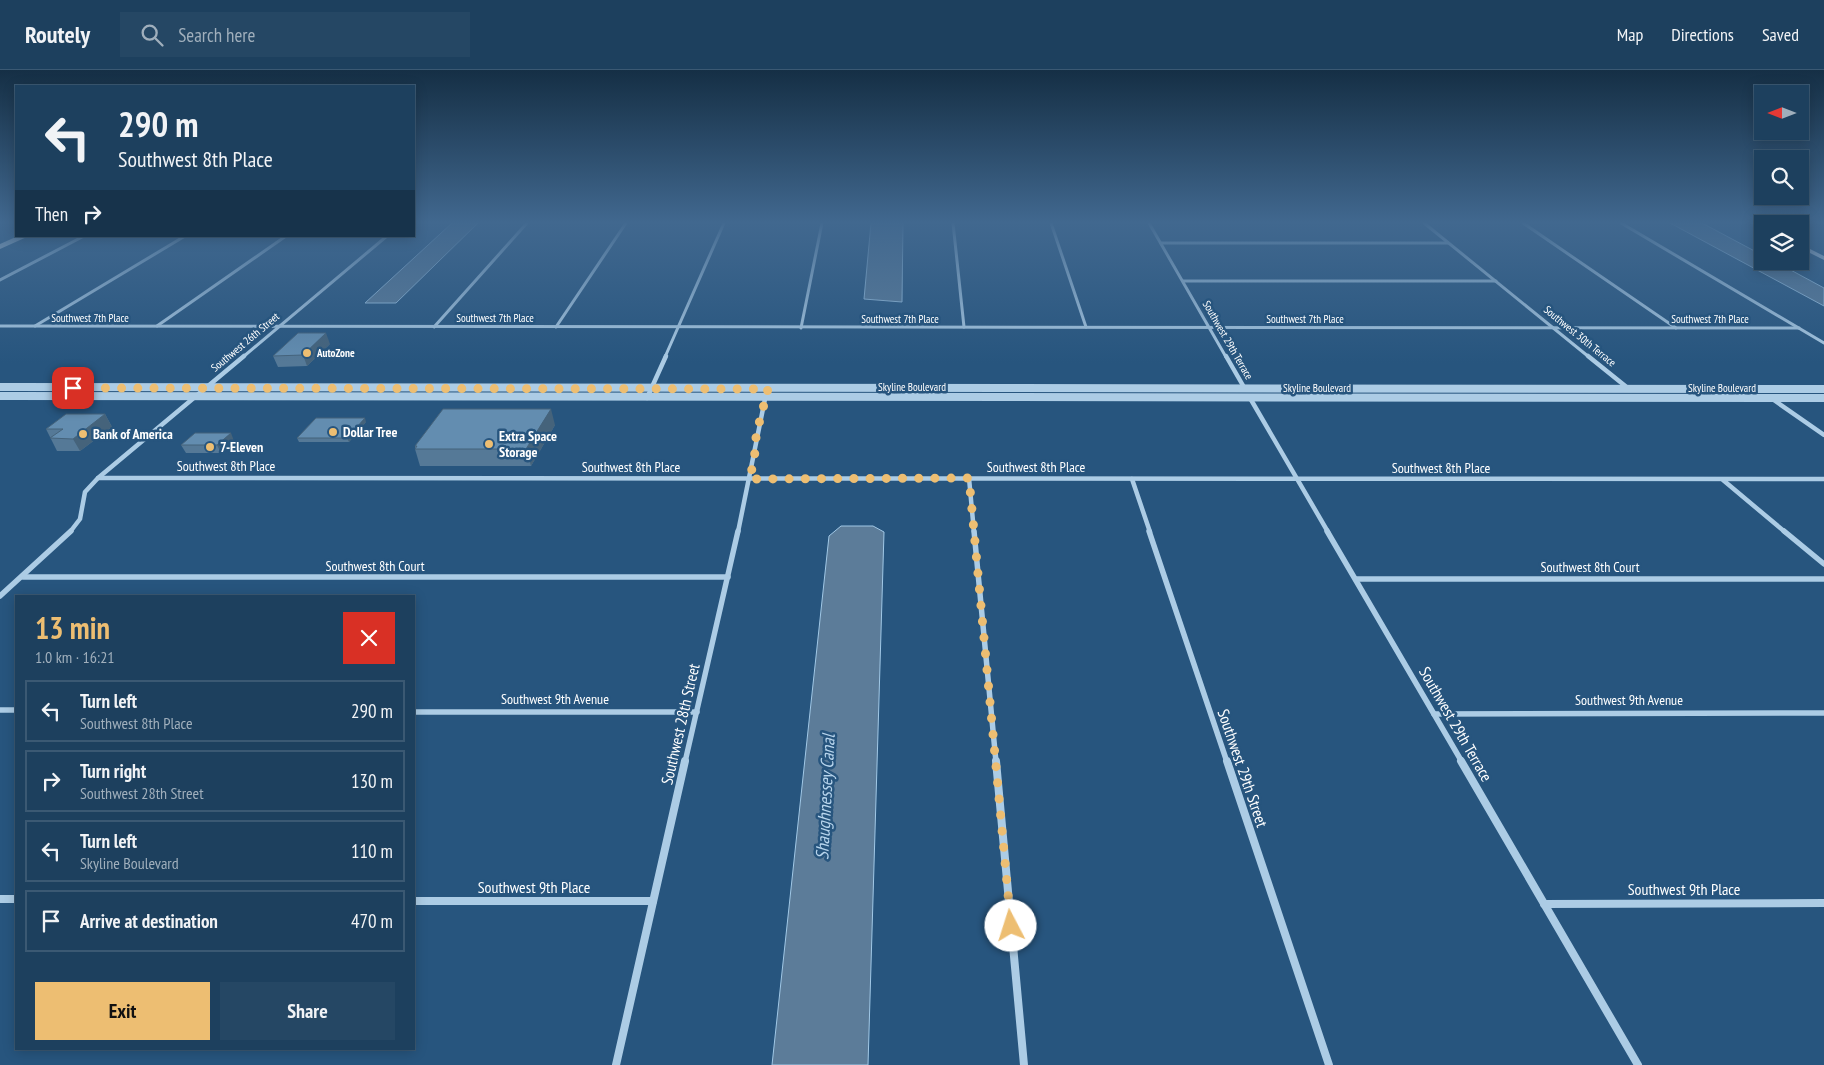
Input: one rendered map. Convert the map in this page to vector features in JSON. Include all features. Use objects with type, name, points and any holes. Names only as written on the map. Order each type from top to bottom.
[{"type":"street","points":[[0,280],[20,269]]},
{"type":"street","points":[[35,326],[129,269]]},
{"type":"street","points":[[157,326],[238,269]]},
{"type":"street","name":"Southwest 26th Street","points":[[0,596],[72,530],[80,519],[85,492],[98,478],[348,269]]},
{"type":"street","points":[[434,327],[485,269]]},
{"type":"street","points":[[556,327],[595,269]]},
{"type":"street","points":[[647,398],[704,269]]},
{"type":"street","points":[[801,328],[813,269]]},
{"type":"street","points":[[958,269],[964,327]]},
{"type":"street","points":[[1067,269],[1086,327]]},
{"type":"street","name":"Southwest 29th Terrace","points":[[1176,269],[1245,389]]},
{"type":"street","name":"Southwest 30th Terrace","points":[[1481,269],[1630,390]]},
{"type":"street","points":[[1591,269],[1676,328]]},
{"type":"street","points":[[1700,269],[1824,343]]},
{"type":"street","points":[[1183,282],[1496,282]]},
{"type":"street","name":"Southwest 7th Place","points":[[0,326],[278,328],[1799,328]]},
{"type":"street","name":"Skyline Boulevard","points":[[0,388],[1824,389]]},
{"type":"street","name":"Southwest 28th Street","points":[[616,1065],[728,578],[750,479],[756,447],[756,435],[768,389]]},
{"type":"street","points":[[1245,389],[1250,398]]},
{"type":"street","points":[[1758,389],[1824,435]]},
{"type":"street","points":[[1630,390],[1640,398]]},
{"type":"street","name":"Skyline Boulevard","points":[[0,396],[1824,398]]},
{"type":"street","name":"Southwest 29th Terrace","points":[[1250,398],[1638,1065]]},
{"type":"street","name":"Southwest 8th Place","points":[[98,478],[1824,480]]},
{"type":"street","points":[[969,478],[1024,1065]]},
{"type":"street","name":"Southwest 29th Street","points":[[1132,479],[1329,1065]]},
{"type":"street","points":[[1722,480],[1824,564]]},
{"type":"street","name":"Southwest 8th Court","points":[[22,577],[728,578]]},
{"type":"street","name":"Southwest 8th Court","points":[[1356,580],[1824,579]]},
{"type":"street","points":[[0,710],[15,710]]},
{"type":"street","name":"Southwest 9th Avenue","points":[[415,712],[697,712]]},
{"type":"street","name":"Southwest 9th Avenue","points":[[1434,714],[1824,713]]},
{"type":"street","points":[[0,899],[15,899]]},
{"type":"street","name":"Southwest 9th Place","points":[[415,901],[653,901]]},
{"type":"street","name":"Southwest 9th Place","points":[[1544,904],[1824,903]]},
{"type":"water","points":[[402,269],[430,269],[396,303],[365,303]]},
{"type":"water","points":[[867,269],[902,269],[902,302],[864,299]]},
{"type":"water","points":[[1757,270],[1791,270],[1824,288],[1824,306]]},
{"type":"water","name":"Shaughnessey Canal","points":[[841,526],[873,526],[884,532],[868,1065],[772,1065],[829,536]]},
{"type":"building","points":[[298,333],[326,333],[303,355],[273,356]]},
{"type":"building","points":[[443,409],[551,409],[526,449],[415,449],[417,446],[415,446]]},
{"type":"building","points":[[66,414],[105,414],[73,439],[50,438],[63,429],[46,429]]},
{"type":"building","name":"Dollar Tree","points":[[316,418],[365,418],[347,438],[297,438]]},
{"type":"building","points":[[195,433],[231,433],[217,445],[181,445]]},
{"type":"place","name":"AutoZone","points":[[307,353]]},
{"type":"place","name":"Dollar Tree","points":[[333,432]]},
{"type":"place","name":"Bank of America","points":[[83,434]]},
{"type":"place","name":"Extra Space Storage","points":[[489,444]]},
{"type":"place","name":"7-Eleven","points":[[210,447]]},
{"type":"route","points":[[73,388],[768,389],[756,435],[756,447],[750,479],[969,478],[1011,926]]}]
